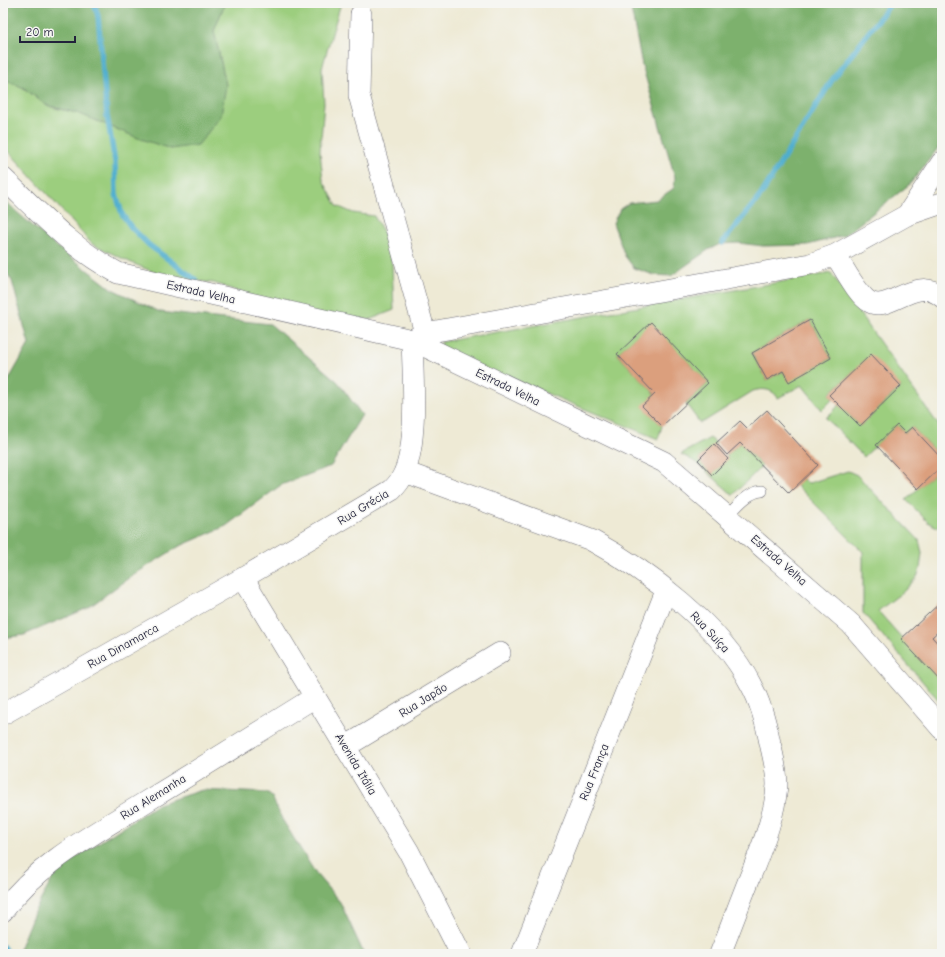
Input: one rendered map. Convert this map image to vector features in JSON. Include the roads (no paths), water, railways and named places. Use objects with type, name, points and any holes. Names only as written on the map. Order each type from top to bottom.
[{"type":"street","name":"Rua Grécia","points":[[243,578],[384,496],[392,490],[405,472],[408,460],[413,417],[418,337],[359,95],[362,14]]},
{"type":"street","points":[[907,215],[942,162]]},
{"type":"street","name":"Estrada Velha","points":[[3,178],[74,246],[96,261],[118,273],[418,337],[664,462],[851,624],[942,728]]},
{"type":"street","points":[[418,337],[810,264],[835,255],[907,215],[942,203]]},
{"type":"street","points":[[835,255],[863,297],[870,302],[877,304],[917,290],[925,289],[932,291],[942,298]]},
{"type":"street","name":"Rua Suíça","points":[[405,472],[591,540],[618,555],[666,591],[696,616],[734,659],[751,684],[766,723],[777,784],[774,807],[766,834],[720,954]]},
{"type":"street","name":"Avenida Itália","points":[[243,578],[409,852],[461,954]]},
{"type":"street","name":"Rua Dinamarca","points":[[3,714],[243,578]]},
{"type":"street","name":"Rua França","points":[[522,954],[666,591]]},
{"type":"street","name":"Rua Japão","points":[[346,748],[500,653]]},
{"type":"street","name":"Rua Alemanha","points":[[3,912],[14,897],[32,879],[76,846],[315,697]]},
{"type":"lane","points":[[728,516],[740,502],[762,491]]},
{"type":"waterway","points":[[94,3],[98,16],[107,116],[115,162],[116,194],[122,214],[131,227],[149,245],[196,280]]},
{"type":"waterway","points":[[722,243],[761,195],[832,80],[891,3]]},
{"type":"waterway","points":[[3,947],[8,954]]}]
